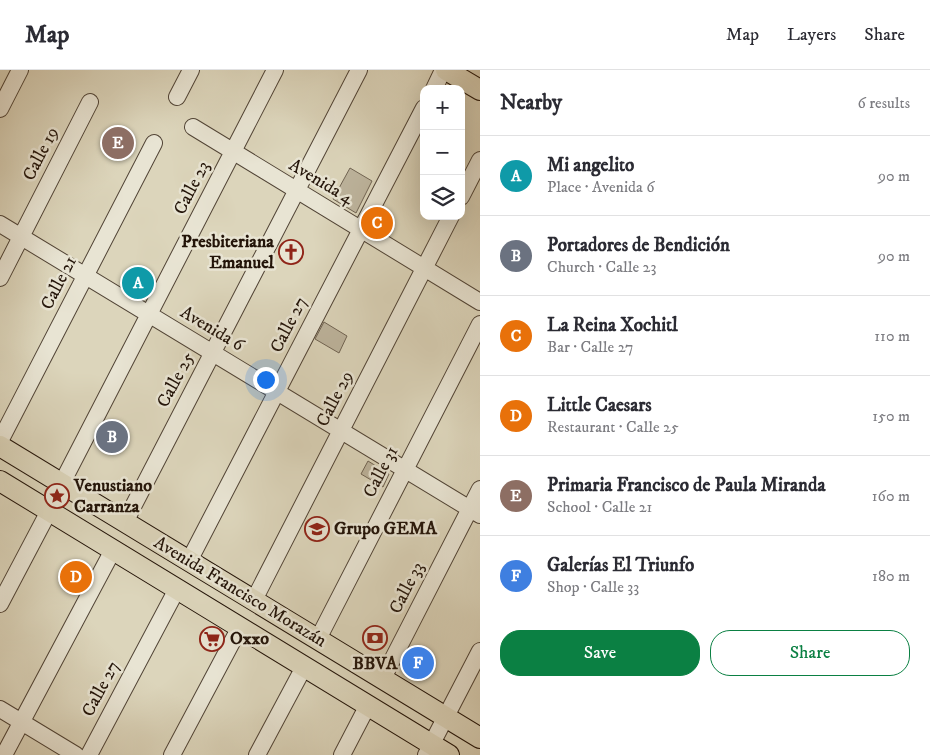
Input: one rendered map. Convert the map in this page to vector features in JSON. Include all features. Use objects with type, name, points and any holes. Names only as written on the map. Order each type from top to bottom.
[{"type":"main road","points":[[445,70],[480,90]]},
{"type":"main road","name":"Avenida Francisco Morazán","points":[[0,446],[480,738]]},
{"type":"main road","name":"Avenida Francisco Morazán","points":[[0,481],[368,705],[429,750],[449,755]]},
{"type":"street","points":[[0,108],[20,70]]},
{"type":"street","points":[[177,97],[191,70]]},
{"type":"street","name":"Calle 23","points":[[62,483],[275,70]]},
{"type":"street","name":"Calle 25","points":[[125,522],[359,70]]},
{"type":"street","points":[[436,85],[445,70]]},
{"type":"street","name":"Calle 19","points":[[0,278],[90,102]]},
{"type":"street","name":"Calle 27","points":[[189,561],[420,116]]},
{"type":"street","name":"Avenida 4","points":[[193,127],[480,302]]},
{"type":"street","name":"Calle 21","points":[[0,441],[154,143]]},
{"type":"street","points":[[465,189],[480,160]]},
{"type":"street","name":"Calle 29","points":[[254,600],[449,220]]},
{"type":"street","name":"Avenida 6","points":[[0,224],[475,512]]},
{"type":"street","name":"Calle 31","points":[[318,639],[480,324]]},
{"type":"street","name":"Calle 33","points":[[383,678],[475,512],[480,489]]},
{"type":"street","points":[[0,604],[49,511]]},
{"type":"street","points":[[4,755],[113,550]]},
{"type":"street","name":"Calle 27","points":[[88,755],[177,589]]},
{"type":"street","points":[[172,755],[240,628]]},
{"type":"street","points":[[429,750],[480,650]]},
{"type":"street","points":[[257,755],[304,667]]},
{"type":"street","points":[[342,755],[368,705]]},
{"type":"street","points":[[0,709],[76,755]]},
{"type":"shaded area","points":[[350,168],[372,181],[356,213],[333,199]]},
{"type":"shaded area","points":[[324,322],[347,336],[339,353],[315,339]]},
{"type":"shaded area","points":[[368,461],[389,474],[383,487],[361,474]]},
{"type":"place","name":"Primaria Francisco de Paula Miranda","points":[[118,143]]},
{"type":"place","name":"La Reina Xochitl","points":[[377,223]]},
{"type":"place","name":"Presbiteriana Emanuel","points":[[291,252]]},
{"type":"place","name":"Mi angelito","points":[[138,283]]},
{"type":"place","name":"Portadores de Bendición","points":[[112,437]]},
{"type":"place","name":"Venustiano Carranza","points":[[57,496]]},
{"type":"place","name":"Grupo GEMA","points":[[317,529]]},
{"type":"place","name":"Little Caesars","points":[[76,577]]},
{"type":"place","name":"BBVA","points":[[375,638]]},
{"type":"place","name":"Oxxo","points":[[212,639]]},
{"type":"place","name":"Galerías El Triunfo","points":[[418,663]]}]
